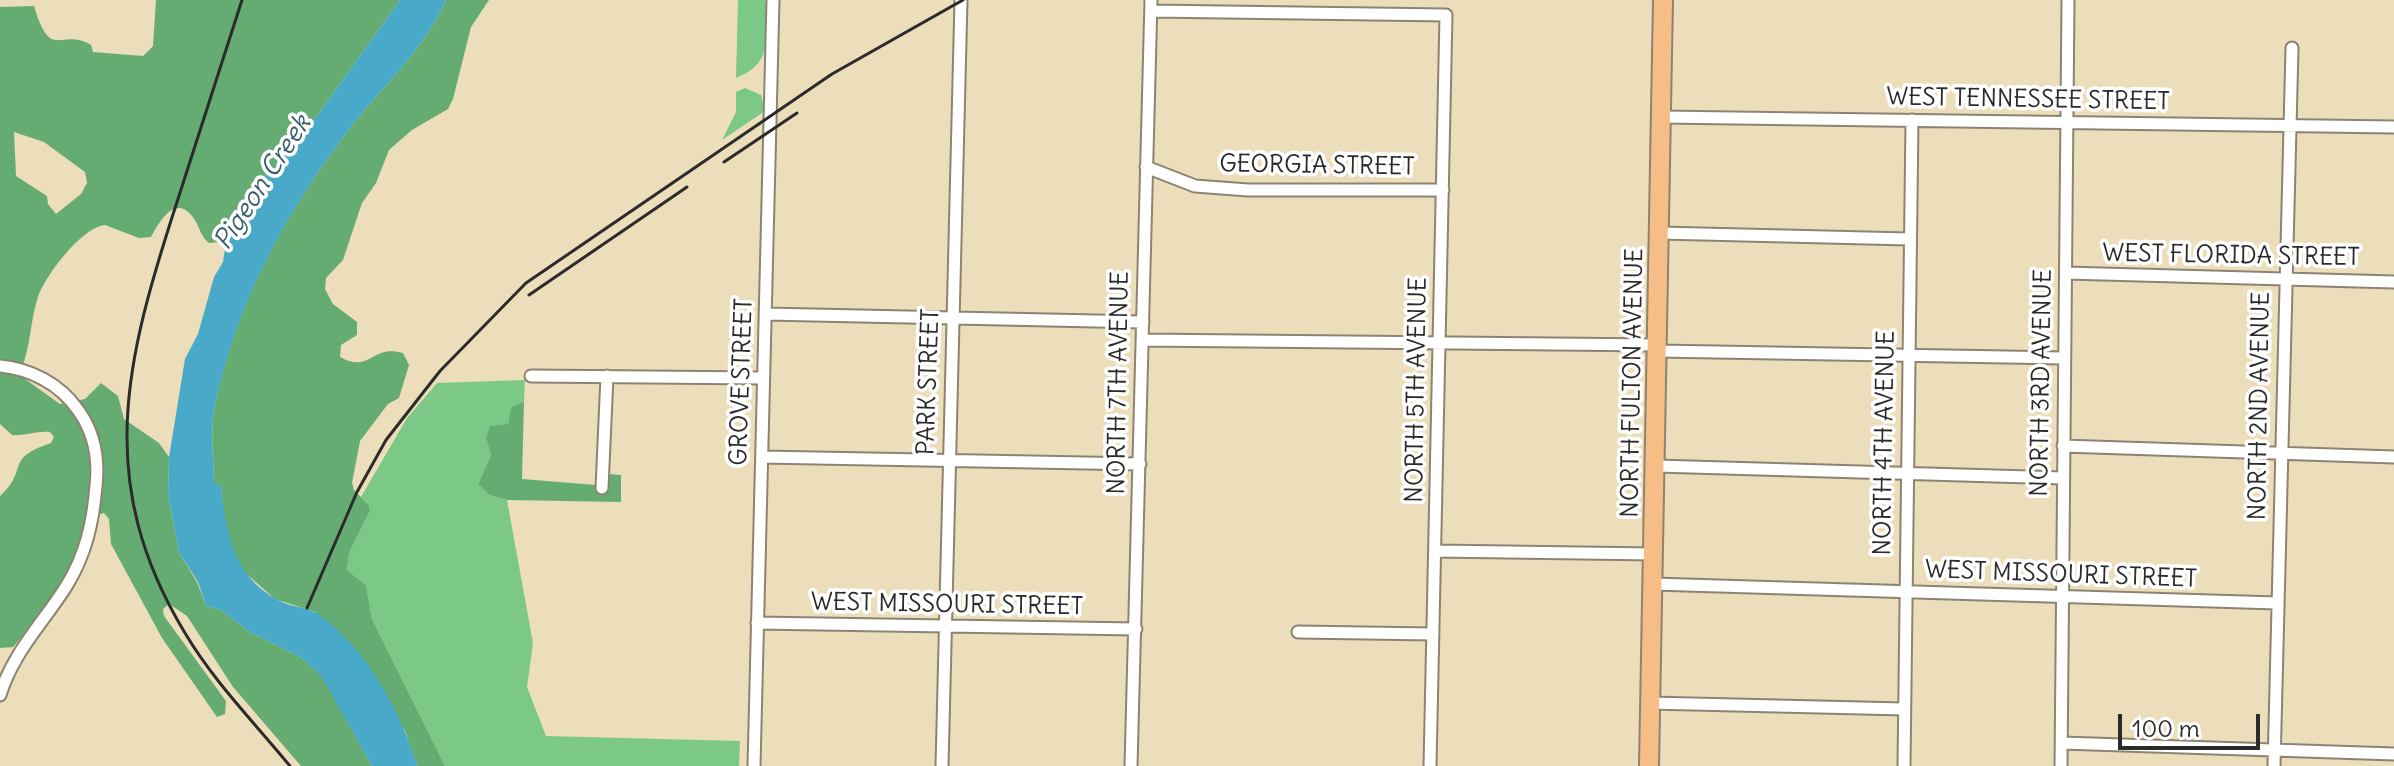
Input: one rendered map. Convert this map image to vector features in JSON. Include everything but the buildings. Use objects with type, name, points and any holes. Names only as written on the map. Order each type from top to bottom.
[{"type":"main road","name":"NORTH FULTON AVENUE","points":[[1649,766],[1657,466],[1663,0]]},
{"type":"street","name":"GROVE STREET","points":[[754,766],[773,0]]},
{"type":"street","name":"PARK STREET","points":[[942,766],[961,0]]},
{"type":"street","name":"NORTH 3RD AVENUE","points":[[2061,766],[2068,0]]},
{"type":"street","name":"NORTH 5TH AVENUE","points":[[1151,6],[1446,15],[1430,766]]},
{"type":"street","name":"NORTH 7TH AVENUE","points":[[1131,766],[1151,6]]},
{"type":"street","name":"NORTH 2ND AVENUE","points":[[2274,766],[2292,48]]},
{"type":"street","name":"WEST TENNESSEE STREET","points":[[1661,117],[2394,127]]},
{"type":"street","name":"NORTH 4TH AVENUE","points":[[1904,766],[1912,120]]},
{"type":"street","name":"GEORGIA STREET","points":[[1146,167],[1195,186],[1248,190],[1443,190]]},
{"type":"street","points":[[1660,233],[1909,239]]},
{"type":"street","name":"WEST FLORIDA STREET","points":[[2066,273],[2394,282]]},
{"type":"street","points":[[766,314],[1143,322]]},
{"type":"street","points":[[1142,340],[1440,343],[2064,358]]},
{"type":"street","points":[[0,366],[36,375],[73,402],[91,435],[97,474],[86,546],[67,585],[21,650],[0,695]]},
{"type":"street","points":[[531,376],[763,378]]},
{"type":"street","points":[[602,488],[607,376]]},
{"type":"street","points":[[2063,446],[2394,457]]},
{"type":"street","points":[[762,457],[1140,464]]},
{"type":"street","points":[[1657,466],[2063,478]]},
{"type":"street","points":[[1435,551],[1654,554]]},
{"type":"street","name":"WEST MISSOURI STREET","points":[[1653,584],[2277,603]]},
{"type":"street","name":"WEST MISSOURI STREET","points":[[757,623],[1136,629]]},
{"type":"street","points":[[1298,632],[1433,634]]},
{"type":"street","points":[[1650,703],[1904,709]]},
{"type":"street","points":[[2062,743],[2394,754]]},
{"type":"green space","points":[[156,0],[400,0],[281,163],[263,178],[253,193],[250,210],[220,242],[209,243],[192,216],[179,208],[168,213],[151,237],[139,238],[105,225],[76,243],[56,266],[38,297],[21,370],[25,379],[60,404],[85,399],[101,383],[118,396],[124,419],[159,443],[169,457],[168,494],[179,553],[197,582],[206,606],[221,610],[250,632],[302,658],[323,677],[372,766],[301,766],[233,687],[187,616],[169,604],[163,609],[164,616],[226,701],[225,714],[217,717],[162,638],[111,544],[109,519],[104,513],[85,519],[68,571],[37,619],[13,647],[0,648],[0,496],[9,487],[27,454],[51,443],[54,437],[50,432],[12,435],[0,424],[0,7],[34,6],[40,23],[51,39],[80,40],[91,45],[93,52],[143,56],[153,46]],"holes":[[[14,132],[44,142],[85,172],[87,183],[81,194],[56,214],[48,204],[47,196],[16,176]]]},
{"type":"green space","points":[[446,0],[489,0],[471,27],[453,99],[448,109],[412,130],[389,150],[376,183],[362,203],[343,260],[326,278],[325,289],[333,304],[357,322],[357,335],[341,345],[340,357],[358,362],[392,351],[403,353],[409,365],[399,398],[388,404],[360,441],[352,483],[354,490],[369,505],[370,511],[349,553],[347,570],[366,585],[372,619],[445,766],[417,766],[405,731],[315,612],[275,599],[242,570],[233,553],[224,521],[221,486],[214,484],[212,428],[223,371],[235,333],[249,296],[284,226],[327,159],[426,36]]},
{"type":"green space","points":[[738,0],[765,0],[766,39],[757,65],[736,78]]},
{"type":"green space","points":[[745,88],[761,95],[765,111],[722,140],[736,112],[736,92]]},
{"type":"green space","points":[[525,380],[524,402],[511,407],[508,424],[486,438],[491,455],[478,484],[489,495],[507,500],[533,643],[527,687],[546,736],[740,741],[739,766],[445,766],[372,619],[366,585],[347,570],[349,553],[370,511],[369,505],[361,497],[407,418],[437,383]]},
{"type":"green space","points":[[524,402],[522,479],[596,485],[605,482],[609,474],[621,475],[621,502],[507,500],[489,495],[478,484],[491,455],[486,438],[490,426],[508,424],[511,407]]},
{"type":"water","name":"Pigeon Creek","points":[[400,0],[446,0],[426,36],[327,159],[285,226],[249,296],[235,333],[223,371],[212,428],[214,483],[221,486],[229,536],[242,566],[263,590],[283,602],[318,614],[335,628],[380,682],[402,724],[417,766],[372,766],[322,677],[302,658],[250,632],[221,610],[206,606],[198,582],[179,553],[168,494],[169,457],[185,359],[198,334],[214,277],[223,262],[227,236],[250,210],[253,193],[263,178],[281,163]]},
{"type":"railway","points":[[242,0],[144,314],[127,419],[129,471],[138,524],[156,577],[185,633],[221,685],[290,766]]},
{"type":"railway","points":[[307,608],[357,492],[386,440],[440,371],[526,283],[832,74],[963,0]]},
{"type":"railway","points":[[724,162],[797,113]]},
{"type":"railway","points":[[529,295],[687,187]]}]
